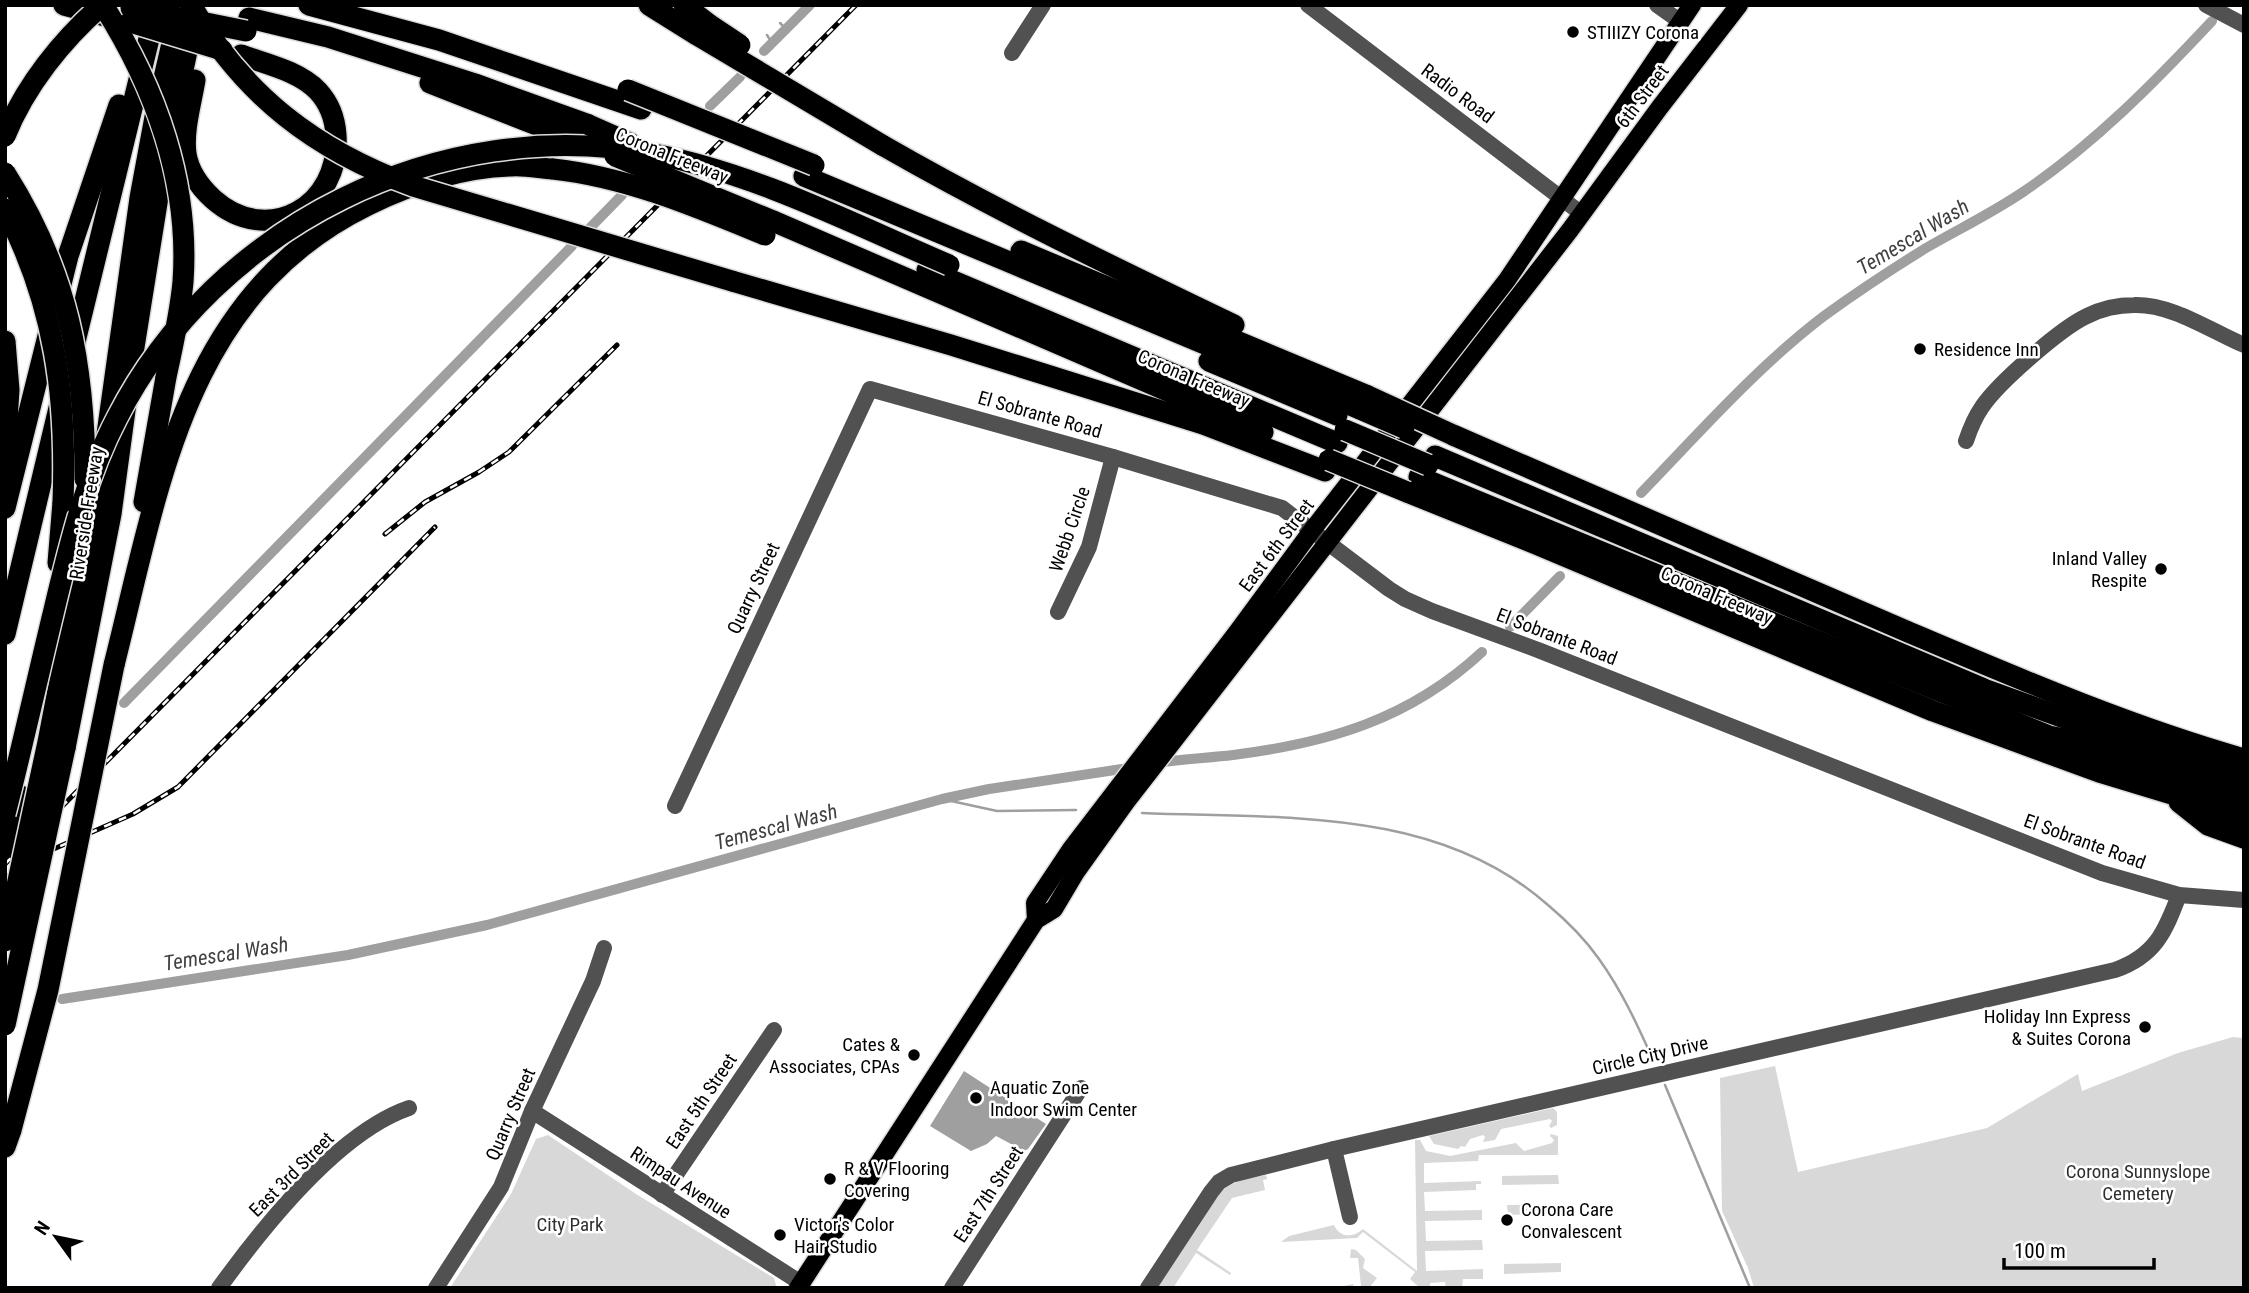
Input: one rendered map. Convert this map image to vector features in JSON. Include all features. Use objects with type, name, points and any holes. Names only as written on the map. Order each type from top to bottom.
[{"type":"highway","points":[[64,5],[127,12],[241,55],[300,79],[318,91],[330,109],[336,142],[331,177],[309,206],[288,216],[262,219],[236,215],[205,191],[191,171],[186,141],[207,5]]},
{"type":"highway","points":[[5,136],[29,90],[52,58],[102,5],[121,34],[158,110],[179,194],[184,239],[183,281],[177,328],[114,666],[48,990],[8,1139]]},
{"type":"highway","points":[[5,634],[157,5]]},
{"type":"highway","points":[[5,851],[43,734],[109,423],[140,198],[155,117],[181,5]]},
{"type":"highway","points":[[189,5],[247,25]]},
{"type":"highway","points":[[189,5],[232,65],[262,97],[295,125],[371,170],[425,190],[951,345],[1203,424],[1345,433]]},
{"type":"highway","name":"Riverside Freeway","points":[[5,1025],[43,734],[111,514],[164,159],[197,5]]},
{"type":"highway","points":[[309,5],[439,40],[809,171],[1345,433]]},
{"type":"highway","name":"Corona Freeway","points":[[365,5],[434,25],[628,90],[809,171],[1268,353],[1345,433],[1346,480],[1375,480],[1431,462],[1635,548],[2021,678],[2189,744],[2244,759]]},
{"type":"highway","points":[[649,5],[704,30],[882,145],[964,192],[1240,327],[1268,353]]},
{"type":"highway","points":[[684,5],[704,30]]},
{"type":"highway","name":"Corona Freeway","points":[[127,12],[247,25],[584,134],[769,228],[1431,462],[1635,548],[1933,710],[2099,772],[2244,817]]},
{"type":"highway","points":[[5,508],[68,256],[131,71],[149,35]]},
{"type":"highway","points":[[5,769],[72,493],[95,440],[135,367],[190,295],[266,228],[329,189],[357,176],[403,159],[462,144],[569,132],[626,136],[688,148],[732,161],[1345,433]]},
{"type":"highway","points":[[584,134],[796,215],[1345,433],[1431,462],[1635,548],[2049,736],[2072,731],[2158,752],[2244,779]]},
{"type":"highway","points":[[5,814],[78,514],[117,418],[147,368],[197,305],[252,255],[300,220],[345,196],[444,160],[486,152],[597,146],[651,153],[725,172],[951,260]]},
{"type":"highway","points":[[114,666],[146,537],[179,426],[212,351],[255,292],[312,238],[349,214],[388,195],[471,171],[511,166],[576,171],[624,182],[769,228]]},
{"type":"highway","points":[[5,173],[42,241],[62,293],[72,331],[85,422],[85,485],[78,541],[5,941]]},
{"type":"highway","points":[[5,209],[34,272],[44,307],[61,382],[64,418],[63,502],[43,734],[5,785]]},
{"type":"highway","points":[[5,341],[9,390],[5,450]]},
{"type":"highway","points":[[1635,548],[2055,709],[2072,731],[2148,769],[2244,799]]},
{"type":"highway","points":[[2170,794],[2207,825],[2244,838]]},
{"type":"main road","name":"6th Street","points":[[1562,200],[1692,5]]},
{"type":"main road","name":"6th Street","points":[[1582,214],[1739,5]]},
{"type":"main road","name":"East 6th Street","points":[[1036,920],[1035,903],[1071,849],[1313,529],[1507,280],[1562,200]]},
{"type":"main road","name":"East 6th Street","points":[[802,1286],[1036,920],[1054,909],[1130,797],[1582,214]]},
{"type":"street","points":[[1012,53],[1044,5]]},
{"type":"street","name":"Radio Road","points":[[1308,5],[1582,214]]},
{"type":"street","points":[[1657,5],[1681,22]]},
{"type":"street","points":[[2206,5],[2242,24]]},
{"type":"street","points":[[1966,441],[1982,407],[1995,391],[2055,338],[2085,316],[2106,308],[2134,304],[2163,308],[2244,345]]},
{"type":"street","name":"El Sobrante Road","points":[[870,389],[1113,457],[1282,508],[1389,589],[1432,611],[1538,650],[2102,873],[2179,895],[2244,901]]},
{"type":"street","name":"Quarry Street","points":[[675,806],[870,389]]},
{"type":"street","name":"Webb Circle","points":[[1058,612],[1089,547],[1113,457]]},
{"type":"street","name":"Circle City Drive","points":[[1148,1288],[1210,1192],[1219,1182],[1231,1175],[2115,970],[2142,958],[2152,948],[2165,930],[2179,895]]},
{"type":"street","name":"Quarry Street","points":[[436,1288],[501,1186],[593,982],[604,948]]},
{"type":"street","name":"East 5th Street","points":[[662,1195],[774,1030]]},
{"type":"street","name":"East 7th Street","points":[[952,1288],[1081,1088]]},
{"type":"street","name":"East 3rd Street","points":[[219,1288],[265,1229],[309,1181],[364,1132],[391,1115],[409,1108]]},
{"type":"street","name":"Rimpau Avenue","points":[[533,1111],[802,1286]]},
{"type":"street","points":[[1334,1149],[1350,1217]]},
{"type":"green space","name":"Corona Sunnyslope Cemetery","points":[[2233,1037],[2244,1038],[2244,1288],[1754,1288],[1748,1268],[1722,1211],[1720,1078],[1775,1066],[1798,1172],[1987,1128],[2078,1074],[2082,1091],[2178,1053]]},
{"type":"green space","points":[[1553,1108],[1557,1112],[1557,1125],[1551,1128],[1550,1119],[1501,1129],[1495,1140],[1483,1142],[1483,1135],[1470,1139],[1465,1147],[1458,1149],[1434,1144],[1429,1136]]},
{"type":"green space","points":[[1551,1134],[1558,1136],[1558,1155],[1479,1155],[1478,1161],[1424,1163],[1424,1183],[1481,1181],[1481,1184],[1476,1184],[1476,1190],[1424,1192],[1425,1211],[1482,1210],[1482,1220],[1425,1221],[1426,1241],[1482,1240],[1483,1250],[1425,1251],[1426,1271],[1483,1269],[1483,1279],[1463,1279],[1462,1288],[1446,1288],[1445,1282],[1430,1283],[1430,1288],[1420,1288],[1410,1279],[1415,1272],[1363,1232],[1357,1238],[1281,1242],[1289,1236],[1334,1225],[1347,1235],[1363,1229],[1417,1271],[1415,1140],[1420,1140],[1426,1151],[1450,1156],[1516,1143],[1524,1151],[1552,1143],[1554,1140]]},
{"type":"green space","name":"City Park","points":[[548,1135],[636,1194],[774,1278],[774,1288],[450,1288],[511,1194],[536,1139]]},
{"type":"green space","points":[[1266,1175],[1267,1179],[1263,1180],[1265,1190],[1232,1198],[1197,1250],[1231,1273],[1230,1275],[1196,1253],[1173,1288],[1157,1288],[1217,1195],[1246,1179]]},
{"type":"green space","points":[[1558,1175],[1559,1184],[1502,1185],[1502,1176]]},
{"type":"green space","points":[[1559,1204],[1560,1213],[1508,1215],[1507,1205]]},
{"type":"green space","points":[[1351,1249],[1365,1259],[1363,1268],[1377,1278],[1369,1288],[1335,1288],[1353,1284],[1354,1287],[1361,1286],[1358,1258],[1350,1258]]},
{"type":"green space","points":[[1561,1263],[1561,1272],[1504,1274],[1504,1264]]},
{"type":"shaded area","name":"Aquatic Zone Indoor Swim Center","points":[[964,1071],[1046,1124],[1028,1149],[1024,1151],[996,1136],[987,1144],[971,1151],[930,1126]]},
{"type":"waterway","points":[[764,51],[810,5]]},
{"type":"waterway","name":"Temescal Wash","points":[[1641,493],[1730,401],[1799,336],[1887,272],[2023,192],[2074,154],[2122,112],[2212,21]]},
{"type":"waterway","points":[[780,23],[786,29]]},
{"type":"waterway","points":[[767,35],[772,43]]},
{"type":"waterway","points":[[710,106],[740,77]]},
{"type":"waterway","points":[[588,230],[622,195]]},
{"type":"waterway","points":[[124,703],[572,246]]},
{"type":"waterway","name":"Temescal Wash","points":[[1510,627],[1560,576]]},
{"type":"waterway","name":"Temescal Wash","points":[[1157,763],[1268,750],[1335,735],[1397,711],[1426,695],[1482,652]]},
{"type":"waterway","name":"Temescal Wash","points":[[62,999],[348,955],[487,925],[942,799],[989,789],[1135,767]]},
{"type":"waterway","points":[[942,799],[997,811],[1076,810]]},
{"type":"waterway","points":[[1142,813],[1249,816],[1356,824],[1407,834],[1457,850],[1504,873],[1548,905],[1575,931],[1594,952],[1615,984],[1654,1062]]},
{"type":"waterway","points":[[1665,1085],[1750,1288]]},
{"type":"railway","points":[[5,864],[856,5]]},
{"type":"railway","points":[[385,534],[425,502],[509,452],[617,345]]},
{"type":"railway","points":[[5,878],[40,855],[133,814],[178,787],[435,527]]},
{"type":"place","name":"STIIIZY Corona","points":[[1573,32]]},
{"type":"place","name":"Residence Inn","points":[[1920,349]]},
{"type":"place","name":"Inland Valley Respite","points":[[2161,569]]},
{"type":"place","name":"Holiday Inn Express & Suites Corona","points":[[2145,1027]]},
{"type":"place","name":"Cates & Associates, CPAs","points":[[914,1055]]},
{"type":"place","name":"Aquatic Zone Indoor Swim Center","points":[[976,1098]]},
{"type":"place","name":"R & V Flooring Covering","points":[[830,1179]]},
{"type":"place","name":"Corona Care Convalescent","points":[[1507,1220]]},
{"type":"place","name":"Victor's Color Hair Studio","points":[[780,1235]]}]
